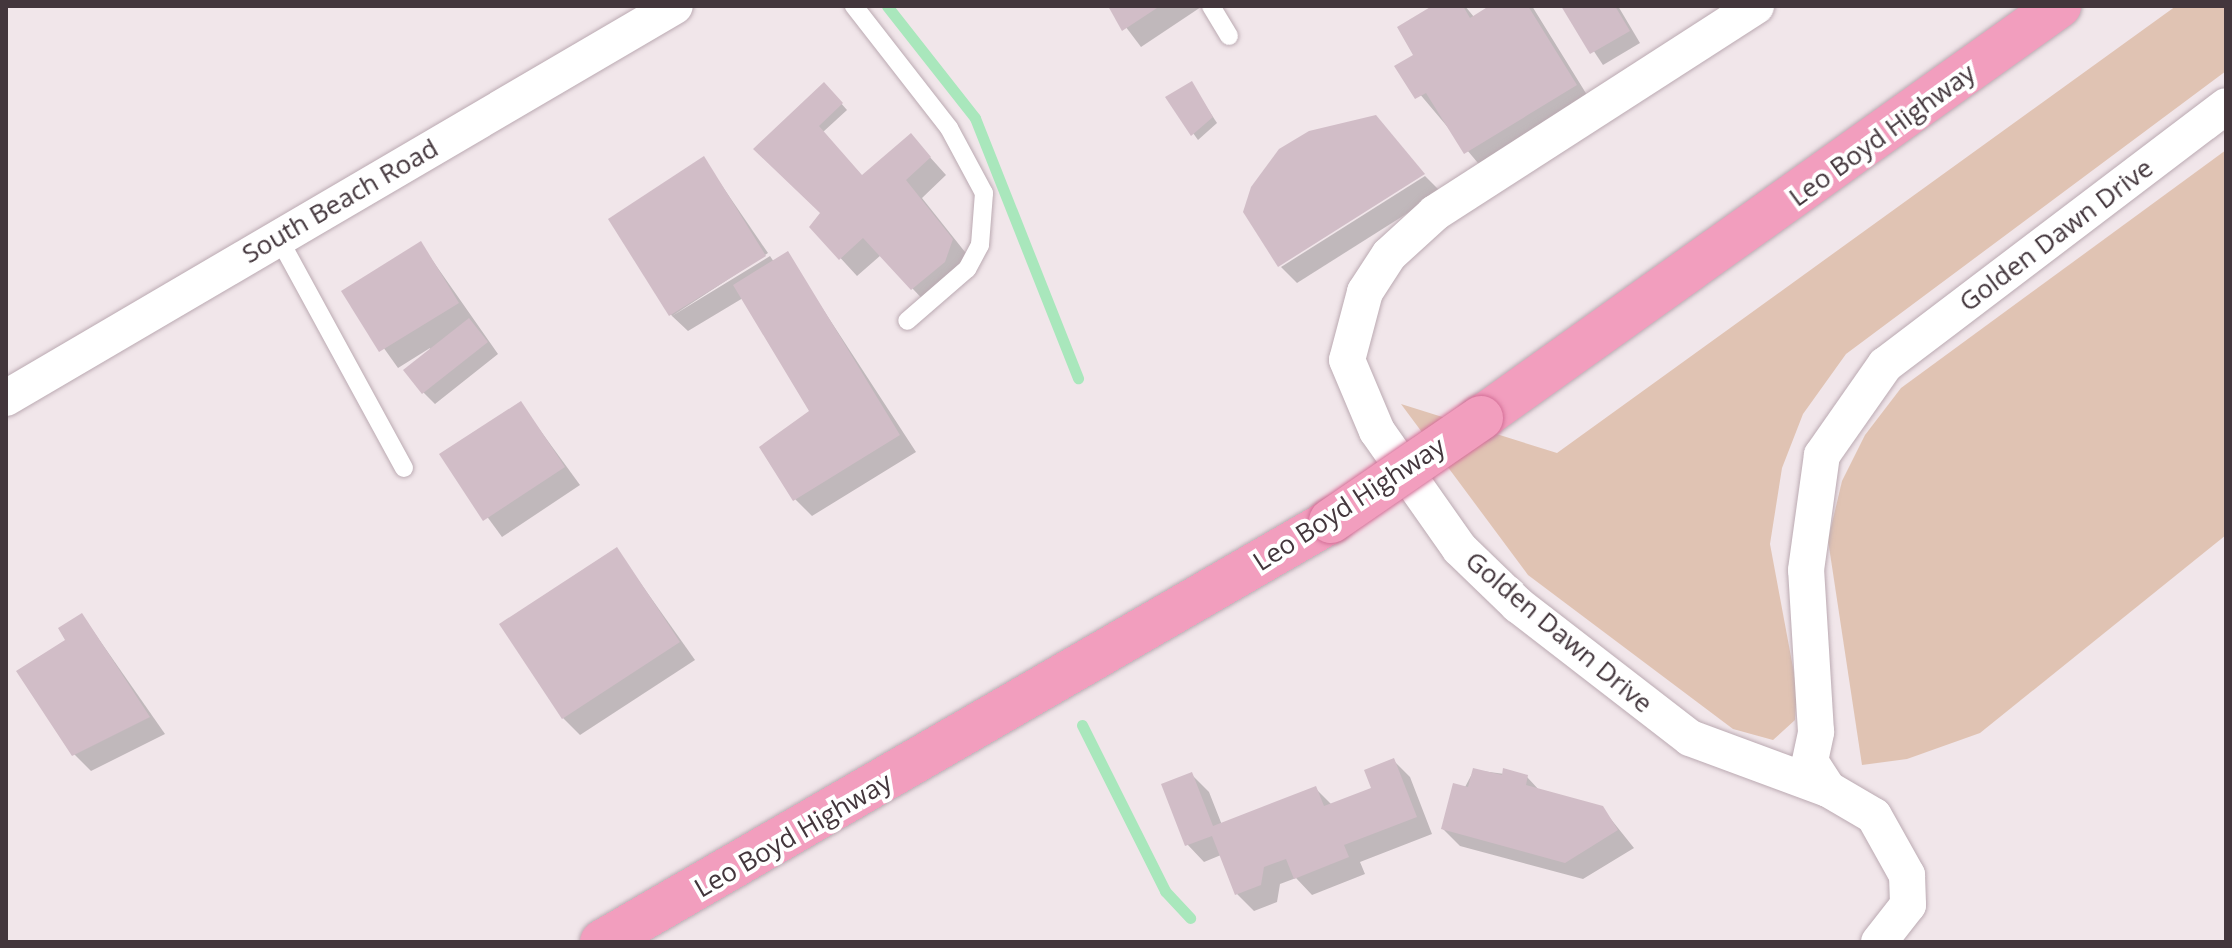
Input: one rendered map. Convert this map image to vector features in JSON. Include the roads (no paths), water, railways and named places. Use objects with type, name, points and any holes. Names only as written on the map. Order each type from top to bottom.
[{"type":"main road","name":"Leo Boyd Highway","points":[[602,942],[1331,521],[1481,418],[2059,6]]},
{"type":"street","name":"South Beach Road","points":[[6,398],[675,6]]},
{"type":"street","name":"Golden Dawn Drive","points":[[1756,6],[1435,213],[1389,255],[1365,292],[1347,360],[1377,431],[1460,549],[1518,605],[1690,738],[1828,789]]},
{"type":"street","name":"Golden Dawn Drive","points":[[1828,789],[1810,761],[1816,732],[1806,570],[1822,455],[1885,365],[2226,106]]},
{"type":"street","points":[[1828,789],[1874,816],[1907,875],[1908,905],[1879,942]]},
{"type":"lane","points":[[854,6],[949,128],[984,193],[980,245],[967,269],[907,321]]},
{"type":"lane","points":[[1211,6],[1229,36]]},
{"type":"lane","points":[[278,237],[404,468]]},
{"type":"waterway","points":[[887,6],[975,118],[1078,378]]},
{"type":"waterway","points":[[1082,725],[1165,891],[1190,918]]}]
